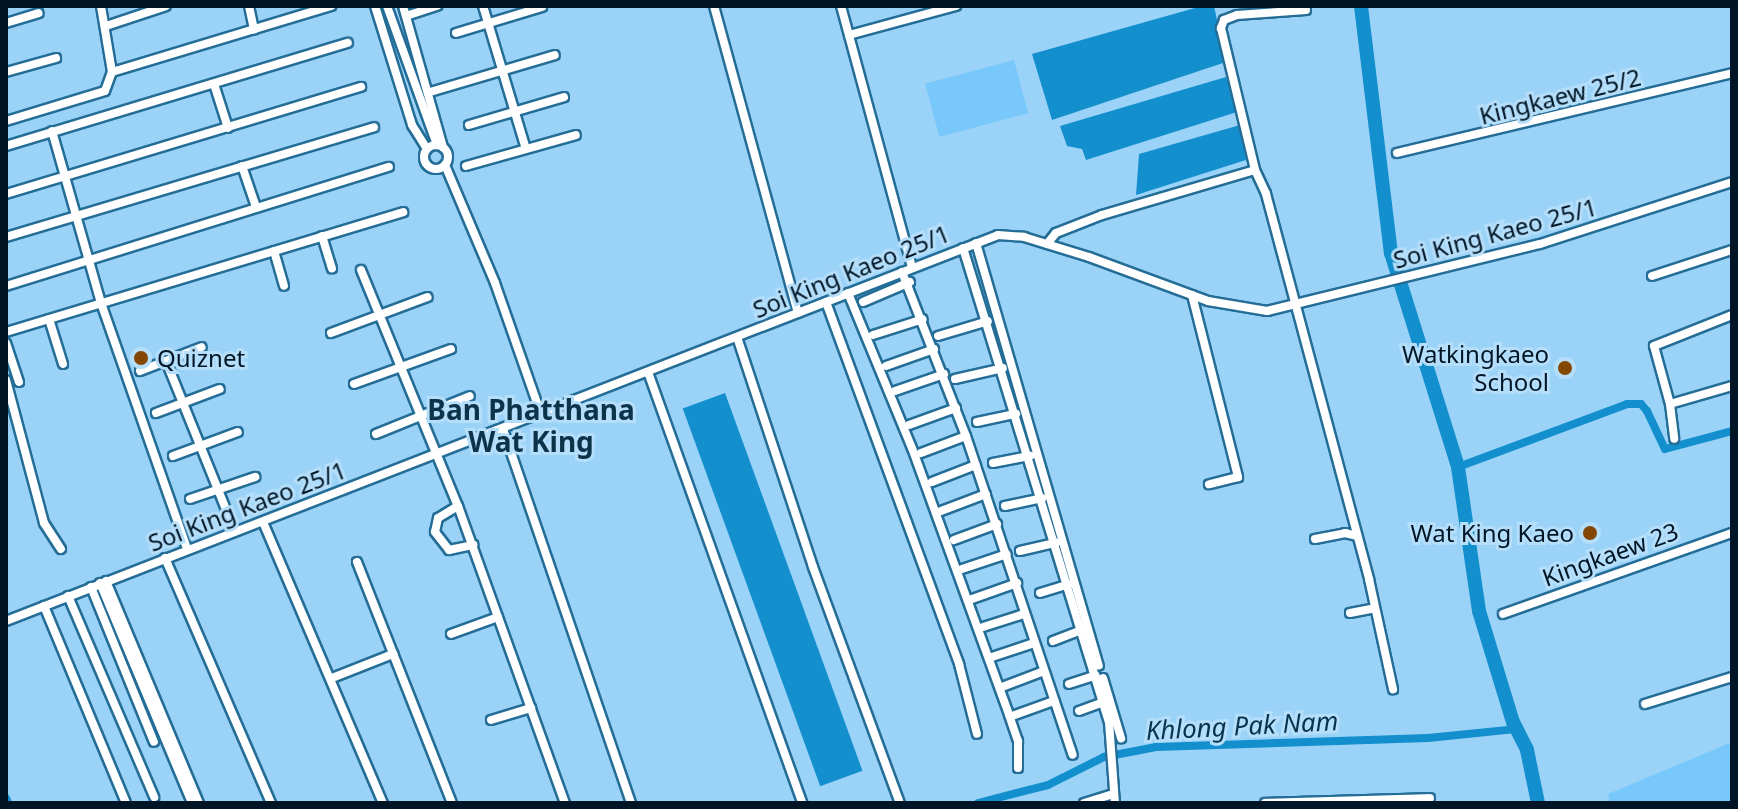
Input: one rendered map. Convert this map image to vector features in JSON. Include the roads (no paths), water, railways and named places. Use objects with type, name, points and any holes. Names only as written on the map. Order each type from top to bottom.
[{"type":"street","points":[[6,121],[105,91],[112,72],[101,6]]},
{"type":"street","points":[[106,26],[166,6]]},
{"type":"street","points":[[249,6],[254,29]]},
{"type":"street","points":[[112,72],[331,6]]},
{"type":"street","points":[[375,6],[406,105],[427,149],[428,166],[445,165]]},
{"type":"street","points":[[387,6],[418,101],[440,146],[448,155],[445,165],[495,283],[541,414]]},
{"type":"street","points":[[437,6],[404,11],[430,92],[440,146]]},
{"type":"street","points":[[483,6],[526,149]]},
{"type":"street","points":[[714,6],[798,313]]},
{"type":"street","points":[[841,6],[912,268]]},
{"type":"street","points":[[849,35],[956,6]]},
{"type":"street","points":[[456,33],[542,7]]},
{"type":"street","points":[[1306,10],[1237,15],[1221,26],[1255,170],[1266,194],[1293,307],[1357,536],[1393,689]]},
{"type":"street","points":[[6,23],[39,13]]},
{"type":"street","points":[[6,146],[348,43]]},
{"type":"street","points":[[430,92],[555,55]]},
{"type":"street","points":[[6,72],[56,58]]},
{"type":"street","name":"Kingkaew 25/2","points":[[1397,153],[1732,73]]},
{"type":"street","points":[[214,84],[228,128]]},
{"type":"street","points":[[6,194],[361,87]]},
{"type":"street","points":[[469,125],[564,97]]},
{"type":"street","points":[[406,105],[418,101]]},
{"type":"street","points":[[6,237],[374,127]]},
{"type":"street","points":[[52,131],[101,303],[187,549]]},
{"type":"street","points":[[466,166],[576,135]]},
{"type":"street","points":[[427,149],[440,146]]},
{"type":"street","points":[[242,166],[256,207]]},
{"type":"street","points":[[6,286],[389,167]]},
{"type":"street","points":[[1047,244],[1056,233],[1102,215],[1255,170]]},
{"type":"street","name":"Soi King Kaeo 25/1","points":[[6,621],[976,243],[1012,234],[1192,295],[1252,311],[1293,307],[1540,244],[1732,182]]},
{"type":"street","points":[[6,332],[403,212]]},
{"type":"street","points":[[322,236],[332,269]]},
{"type":"street","points":[[976,243],[1121,738]]},
{"type":"street","points":[[963,248],[1003,368],[1109,722],[1114,798],[1084,803]]},
{"type":"street","points":[[1652,276],[1732,250]]},
{"type":"street","points":[[274,251],[284,286]]},
{"type":"street","points":[[361,270],[473,545],[565,803]]},
{"type":"street","points":[[902,272],[910,282],[966,436],[1073,755]]},
{"type":"street","points":[[863,302],[910,282]]},
{"type":"street","points":[[848,293],[912,448],[1009,715],[1018,741],[1018,768]]},
{"type":"street","points":[[1192,295],[1238,477],[1209,484]]},
{"type":"street","points":[[331,333],[428,297]]},
{"type":"street","points":[[826,302],[959,664],[977,734]]},
{"type":"street","points":[[1674,439],[1670,404],[1655,343],[1732,315]]},
{"type":"street","points":[[49,319],[63,364]]},
{"type":"street","points":[[873,335],[923,319]]},
{"type":"street","points":[[938,336],[988,321]]},
{"type":"street","points":[[737,337],[813,567],[899,800]]},
{"type":"street","points":[[6,343],[19,382]]},
{"type":"street","points":[[140,371],[202,347]]},
{"type":"street","points":[[354,384],[451,349]]},
{"type":"street","points":[[886,366],[934,349]]},
{"type":"street","points":[[166,361],[235,532]]},
{"type":"street","points":[[955,379],[1003,368]]},
{"type":"street","points":[[648,372],[802,803]]},
{"type":"street","points":[[895,391],[944,374]]},
{"type":"street","points":[[6,380],[44,523],[61,549]]},
{"type":"street","points":[[1670,404],[1732,386]]},
{"type":"street","points":[[156,413],[220,389]]},
{"type":"street","points":[[376,434],[470,396]]},
{"type":"street","points":[[909,425],[956,408]]},
{"type":"street","points":[[977,422],[1016,414]]},
{"type":"street","points":[[503,429],[631,803]]},
{"type":"street","points":[[173,456],[238,432]]},
{"type":"street","points":[[921,453],[966,436]]},
{"type":"street","points":[[993,463],[1030,456]]},
{"type":"street","points":[[932,482],[976,465]]},
{"type":"street","points":[[190,499],[255,477]]},
{"type":"street","points":[[941,511],[986,494]]},
{"type":"street","points":[[1005,506],[1042,498]]},
{"type":"street","points":[[458,506],[438,518],[435,532],[449,550],[473,545]]},
{"type":"street","points":[[263,522],[383,803]]},
{"type":"street","points":[[954,540],[997,524]]},
{"type":"street","points":[[1315,539],[1345,533],[1357,536]]},
{"type":"street","name":"Kingkaew 23","points":[[1503,614],[1732,533]]},
{"type":"street","points":[[1020,551],[1056,543]]},
{"type":"street","points":[[962,569],[1007,554]]},
{"type":"street","points":[[165,558],[271,803]]},
{"type":"street","points":[[357,562],[452,803]]},
{"type":"street","points":[[103,582],[192,803]]},
{"type":"street","points":[[103,582],[199,803]]},
{"type":"street","points":[[972,599],[1017,583]]},
{"type":"street","points":[[1040,593],[1069,584]]},
{"type":"street","points":[[91,587],[154,742]]},
{"type":"street","points":[[68,596],[154,797]]},
{"type":"street","points":[[44,606],[126,803]]},
{"type":"street","points":[[1350,613],[1375,608]]},
{"type":"street","points":[[983,627],[1024,614]]},
{"type":"street","points":[[451,634],[498,617]]},
{"type":"street","points":[[1053,641],[1082,630]]},
{"type":"street","points":[[992,657],[1034,643]]},
{"type":"street","points":[[332,678],[393,654]]},
{"type":"street","points":[[1002,687],[1044,671]]},
{"type":"street","points":[[1069,684],[1096,675]]},
{"type":"street","points":[[1645,704],[1732,677]]},
{"type":"street","points":[[1012,716],[1054,701]]},
{"type":"street","points":[[1079,711],[1104,702]]},
{"type":"street","points":[[491,720],[531,708]]},
{"type":"street","points":[[1265,803],[1430,798]]},
{"type":"waterway","points":[[1361,6],[1391,253],[1458,467],[1479,611],[1513,722],[1527,750],[1538,803]]},
{"type":"waterway","points":[[1458,467],[1627,404],[1641,404],[1647,411],[1665,449],[1732,431]]},
{"type":"waterway","name":"Khlong Pak Nam","points":[[978,803],[1048,785],[1104,757],[1156,747],[1428,738],[1516,729]]},
{"type":"waterway","points":[[6,798],[8,803]]},
{"type":"place","name":"Quiznet","points":[[141,358]]},
{"type":"place","name":"Watkingkaeo School","points":[[1565,368]]},
{"type":"place","name":"Wat King Kaeo","points":[[1590,533]]},
{"type":"district","name":"Ban Phatthana Wat King","points":[[531,425]]}]
